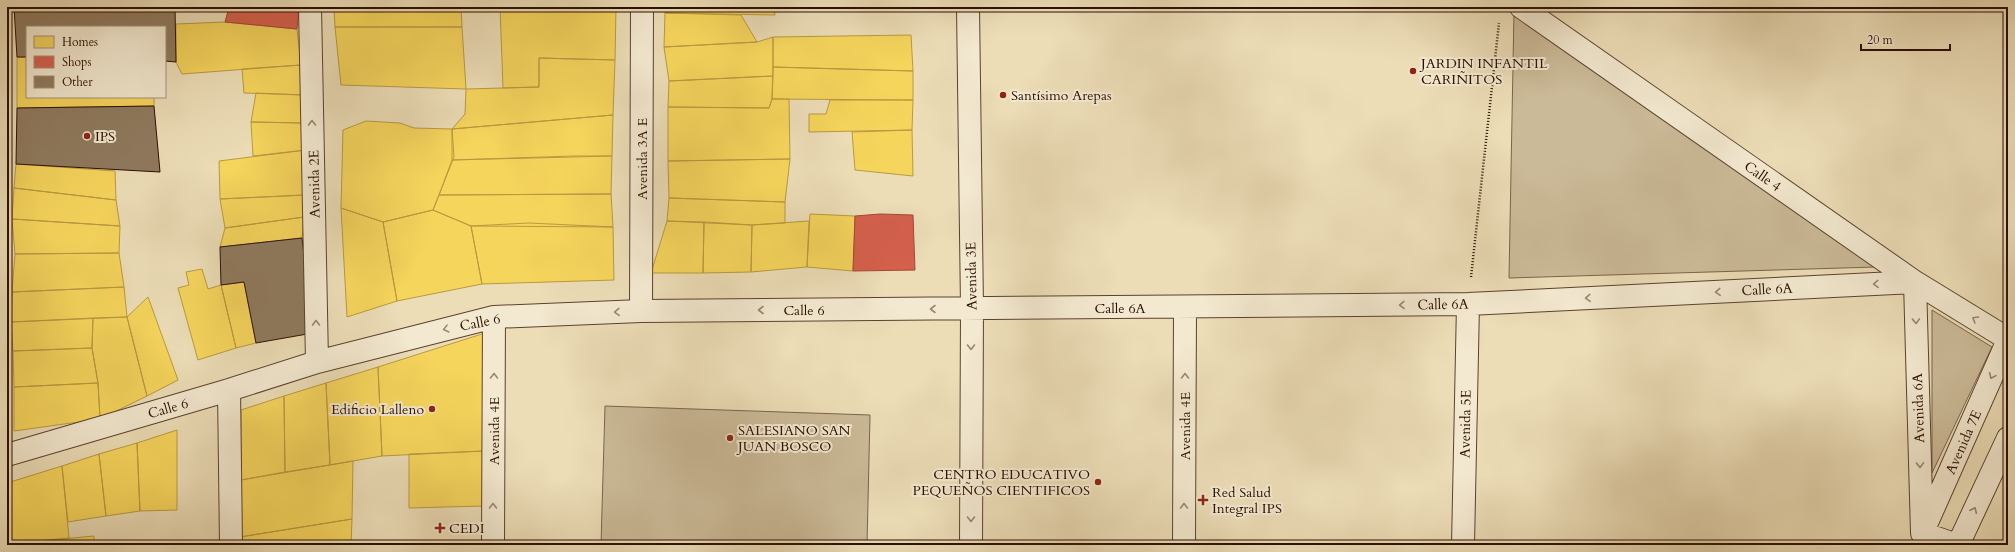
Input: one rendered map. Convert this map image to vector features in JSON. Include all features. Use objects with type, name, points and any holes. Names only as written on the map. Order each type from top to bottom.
[{"type":"street","name":"Avenida 2E","points":[[310,7],[317,362]]},
{"type":"street","name":"Avenida 3A E","points":[[641,311],[642,7]]},
{"type":"street","name":"Avenida 3E","points":[[968,7],[972,308],[970,545]]},
{"type":"street","name":"Calle 4","points":[[1521,7],[1915,282],[2008,340]]},
{"type":"street","name":"Calle 6A","points":[[972,308],[1185,308],[1468,304],[1915,282]]},
{"type":"street","name":"Avenida 6A","points":[[1915,282],[1921,539]]},
{"type":"street","name":"Avenida 5E","points":[[1463,545],[1468,304]]},
{"type":"street","name":"Calle 6","points":[[7,455],[229,390],[317,362],[494,317],[641,311],[972,308]]},
{"type":"street","name":"Avenida 4E","points":[[1184,545],[1185,308]]},
{"type":"street","name":"Avenida 4E","points":[[493,545],[494,317]]},
{"type":"street","name":"Avenida 7E","points":[[1921,539],[2008,340]]},
{"type":"street","points":[[229,390],[231,545]]},
{"type":"street","points":[[1921,539],[1957,545],[2008,438]]},
{"type":"path","points":[[1468,304],[1500,15]]},
{"type":"shaded area","points":[[1514,11],[1876,267],[1509,278]]},
{"type":"shaded area","points":[[1932,310],[1992,347],[1932,473]]},
{"type":"shaded area","points":[[605,406],[870,415],[867,545],[601,545]]},
{"type":"building: Homes","points":[[334,7],[461,7],[462,27],[335,27]]},
{"type":"building: Homes","points":[[500,7],[616,7],[615,60],[539,58],[539,87],[503,88]]},
{"type":"building: Homes","points":[[665,7],[774,7],[775,15],[665,13]]},
{"type":"building: Homes","points":[[665,13],[741,15],[757,42],[664,47]]},
{"type":"building: Homes","points":[[225,22],[297,29],[301,65],[182,74],[176,62],[176,24]]},
{"type":"building: Homes","points":[[335,27],[462,27],[466,89],[341,85]]},
{"type":"building: Homes","points":[[911,35],[913,71],[773,67],[773,37]]},
{"type":"building: Homes","points":[[773,37],[773,76],[669,81],[664,47],[757,42]]},
{"type":"building: Homes","points":[[17,57],[26,57],[26,98],[154,98],[154,106],[17,108]]},
{"type":"building: Homes","points":[[539,58],[615,60],[613,115],[452,129],[465,114],[466,89],[539,87]]},
{"type":"building: Homes","points":[[301,65],[304,95],[244,93],[242,69]]},
{"type":"building: Homes","points":[[773,67],[913,71],[913,100],[772,99]]},
{"type":"building: Homes","points":[[773,76],[772,99],[769,108],[668,107],[669,81]]},
{"type":"building: Homes","points":[[256,93],[304,95],[302,123],[251,122]]},
{"type":"building: Homes","points":[[772,99],[789,99],[790,159],[668,161],[668,107],[769,108]]},
{"type":"building: Homes","points":[[830,100],[913,100],[912,130],[809,132],[809,114],[826,114]]},
{"type":"building: Homes","points":[[613,115],[612,156],[452,160],[452,129]]},
{"type":"building: Homes","points":[[366,121],[400,123],[414,128],[452,129],[454,157],[433,210],[383,222],[341,208],[343,130]]},
{"type":"building: Homes","points":[[251,122],[302,123],[306,150],[253,156]]},
{"type":"building: Homes","points":[[912,130],[913,176],[855,170],[852,132]]},
{"type":"building: Homes","points":[[306,150],[305,195],[220,199],[219,161]]},
{"type":"building: Homes","points":[[612,156],[611,194],[439,195],[452,160]]},
{"type":"building: Homes","points":[[790,159],[785,202],[669,198],[668,161]]},
{"type":"building: Homes","points":[[16,164],[115,171],[116,200],[14,188]]},
{"type":"building: Homes","points":[[14,188],[116,200],[120,226],[12,219]]},
{"type":"building: Homes","points":[[611,194],[613,227],[471,226],[433,210],[439,195]]},
{"type":"building: Homes","points":[[305,195],[304,217],[225,228],[220,199]]},
{"type":"building: Homes","points":[[669,198],[785,202],[785,223],[752,225],[667,221]]},
{"type":"building: Homes","points":[[341,208],[383,222],[397,301],[347,317]]},
{"type":"building: Homes","points":[[433,210],[471,226],[482,284],[397,301],[383,222]]},
{"type":"building: Homes","points":[[810,214],[855,216],[853,271],[807,267]]},
{"type":"building: Homes","points":[[304,217],[302,238],[220,247],[225,228]]},
{"type":"building: Homes","points":[[12,219],[120,226],[119,253],[15,254]]},
{"type":"building: Homes","points":[[667,221],[704,222],[703,273],[651,273]]},
{"type":"building: Homes","points":[[809,221],[807,267],[751,272],[752,225]]},
{"type":"building: Homes","points":[[704,222],[752,225],[751,272],[703,273]]},
{"type":"building: Homes","points":[[529,223],[613,227],[614,280],[482,284],[471,226]]},
{"type":"building: Homes","points":[[119,253],[124,287],[12,292],[15,254]]},
{"type":"building: Homes","points":[[202,269],[208,289],[221,285],[236,348],[198,360],[178,288],[189,285],[186,272]]},
{"type":"building: Homes","points":[[244,282],[256,343],[236,348],[221,285]]},
{"type":"building: Homes","points":[[124,287],[127,317],[11,322],[12,292]]},
{"type":"building: Homes","points":[[148,297],[178,380],[147,396],[127,317]]},
{"type":"building: Homes","points":[[127,317],[147,396],[100,419],[98,383],[92,348],[93,318]]},
{"type":"building: Homes","points":[[93,318],[92,348],[13,351],[11,322]]},
{"type":"building: Homes","name":"Edificio Lalleno","points":[[485,333],[484,451],[382,456],[378,367]]},
{"type":"building: Homes","points":[[92,348],[98,383],[14,387],[13,351]]},
{"type":"building: Homes","points":[[378,367],[382,456],[330,465],[326,383]]},
{"type":"building: Homes","points":[[98,383],[100,419],[14,431],[14,387]]},
{"type":"building: Homes","points":[[326,383],[330,465],[285,472],[284,396]]},
{"type":"building: Homes","points":[[284,396],[285,472],[241,480],[241,410]]},
{"type":"building: Homes","points":[[177,430],[177,510],[140,511],[137,443]]},
{"type":"building: Homes","points":[[137,443],[140,511],[106,516],[99,454]]},
{"type":"building: Homes","points":[[484,451],[483,506],[409,508],[409,454]]},
{"type":"building: Homes","points":[[99,454],[106,516],[68,522],[62,466]]},
{"type":"building: Homes","points":[[353,461],[352,519],[240,537],[241,480]]},
{"type":"building: Homes","points":[[62,466],[69,538],[7,544],[7,483]]},
{"type":"building: Homes","points":[[352,519],[351,545],[241,545],[240,537]]},
{"type":"building: Homes","points":[[94,536],[94,545],[7,545],[7,544]]},
{"type":"building: Shops","points":[[229,7],[299,7],[297,29],[225,22]]},
{"type":"building: Shops","points":[[880,214],[913,215],[915,270],[853,271],[855,216]]},
{"type":"building: Other","points":[[14,7],[175,7],[176,62],[166,61],[166,26],[26,26],[26,57],[17,57]]},
{"type":"building: Other","name":"IPS","points":[[154,106],[160,172],[16,164],[17,108]]},
{"type":"building: Other","points":[[302,238],[313,333],[256,343],[244,282],[221,285],[220,247]]},
{"type":"place","name":"JARDIN INFANTIL CARIÑITOS","points":[[1413,71]]},
{"type":"place","name":"Santísimo Arepas","points":[[1003,95]]},
{"type":"place","name":"IPS","points":[[87,136]]},
{"type":"place","name":"Edificio Lalleno","points":[[432,409]]},
{"type":"place","name":"SALESIANO SAN JUAN BOSCO","points":[[730,438]]},
{"type":"place","name":"CENTRO EDUCATIVO PEQUEÑOS CIENTIFICOS","points":[[1098,482]]},
{"type":"place","name":"Red Salud Integral IPS","points":[[1203,500]]},
{"type":"place","name":"CEDI","points":[[440,528]]}]
